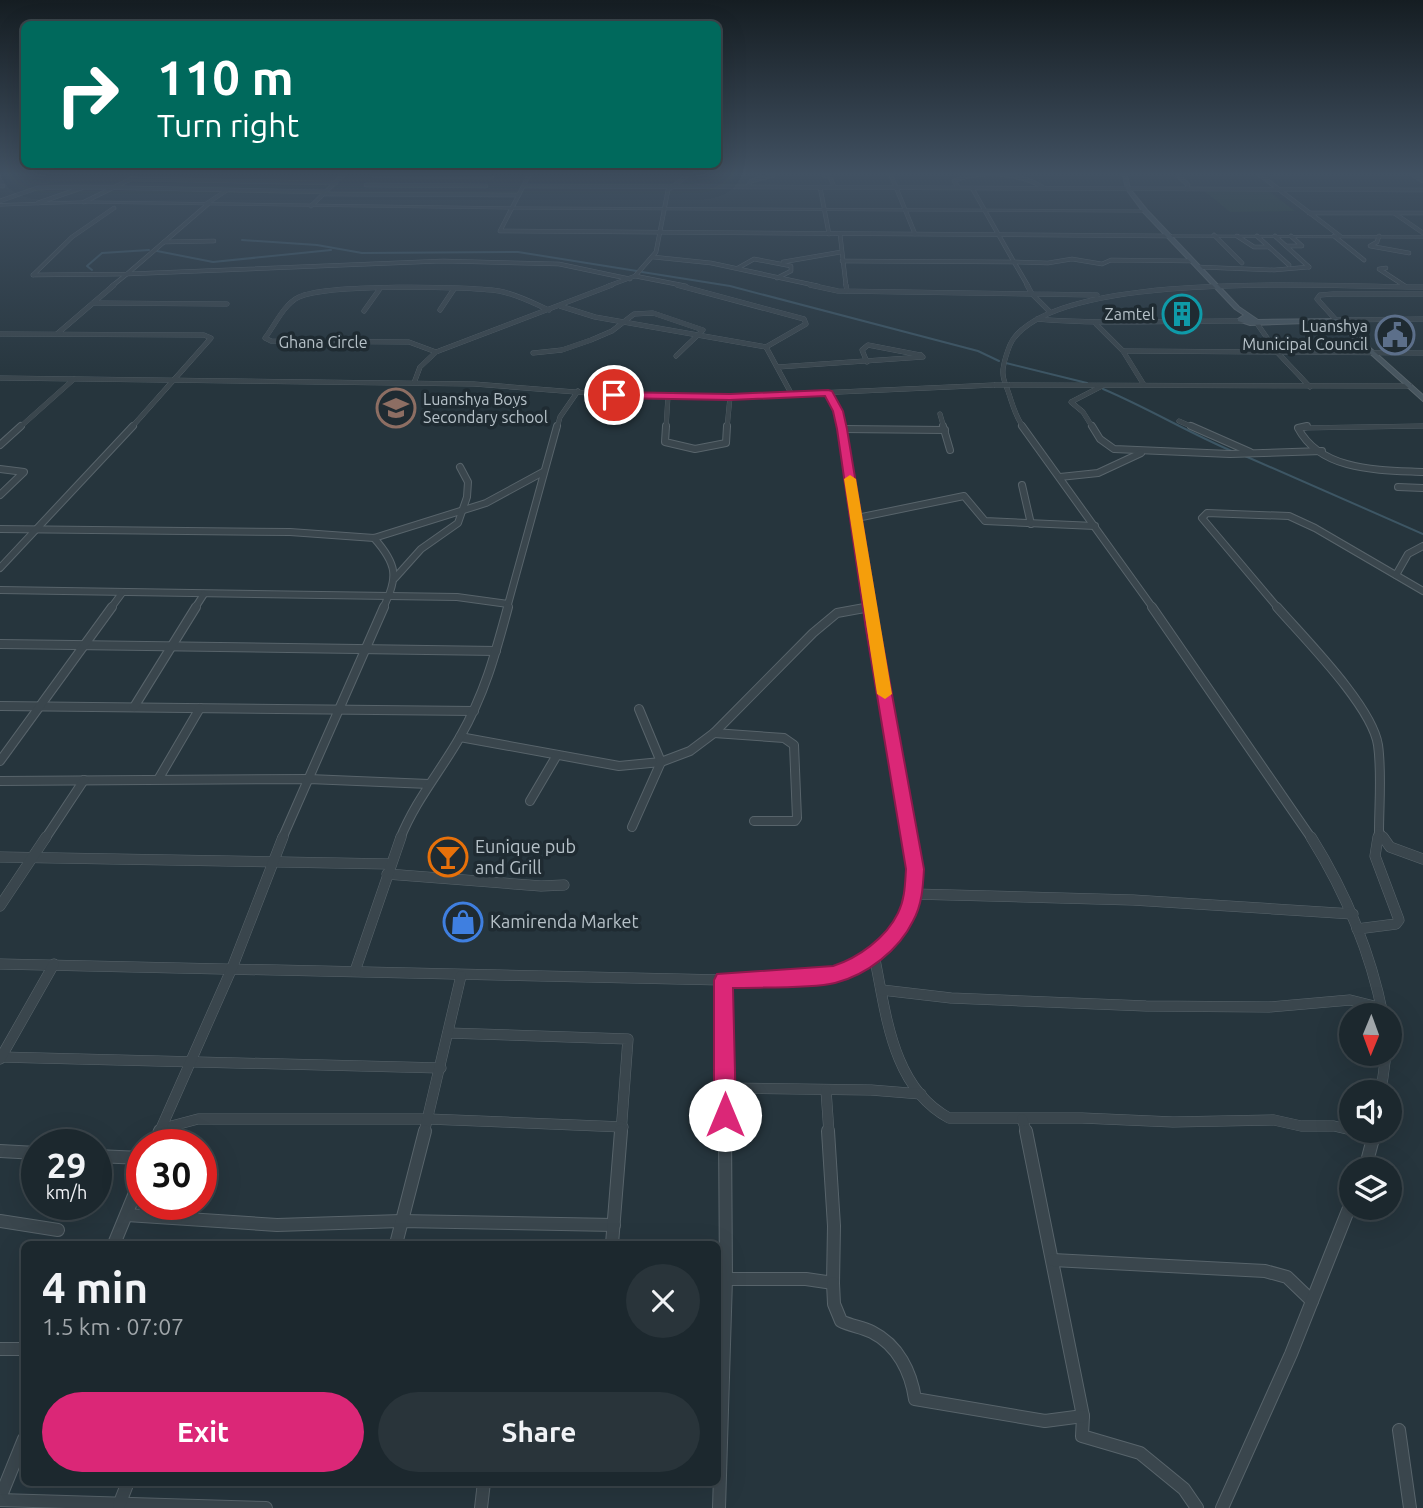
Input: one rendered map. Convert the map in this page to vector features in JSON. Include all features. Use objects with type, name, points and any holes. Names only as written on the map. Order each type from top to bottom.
[{"type":"main road","points":[[1178,245],[1248,320],[1336,320],[1423,399]]},
{"type":"street","points":[[63,245],[33,275],[127,274],[428,261],[559,264],[688,287],[807,321],[766,347],[621,322],[586,315],[560,306]]},
{"type":"street","points":[[57,334],[160,245]]},
{"type":"street","points":[[414,383],[420,367],[436,352],[632,277],[653,257],[656,245]]},
{"type":"street","points":[[841,245],[847,291]]},
{"type":"street","points":[[1005,245],[1032,294],[1049,311]]},
{"type":"street","points":[[1268,245],[1291,266]]},
{"type":"street","points":[[1286,246],[1301,245]]},
{"type":"street","points":[[1348,245],[1364,260]]},
{"type":"street","points":[[1371,245],[1409,253]]},
{"type":"street","points":[[1226,246],[1269,247],[1274,251]]},
{"type":"street","points":[[1226,246],[1242,263]]},
{"type":"street","points":[[1198,267],[1267,270],[1291,266],[1309,267],[1286,246]]},
{"type":"street","points":[[783,262],[841,252]]},
{"type":"street","points":[[653,257],[738,268],[847,291],[1111,295]]},
{"type":"street","points":[[738,268],[754,258],[791,265],[791,271],[777,278]]},
{"type":"street","points":[[842,261],[1048,262],[1072,259],[1102,264],[1111,260],[1192,261]]},
{"type":"street","points":[[423,269],[428,261]]},
{"type":"street","points":[[464,271],[470,262]]},
{"type":"street","points":[[1386,268],[1379,269],[1421,296]]},
{"type":"street","points":[[1271,287],[1333,282],[1423,284]]},
{"type":"street","points":[[1380,1003],[1370,963],[1337,878],[1305,826],[1018,420],[1003,391],[1001,375],[1004,354],[1010,341],[1036,319],[1049,311],[1111,295],[1152,289],[1408,287],[1423,284]]},
{"type":"street","points":[[440,310],[454,289]]},
{"type":"street","name":"Ghana Circle","points":[[436,352],[409,342],[271,341],[265,338],[300,296],[313,293],[454,289],[502,292],[549,310]]},
{"type":"street","points":[[364,311],[379,290]]},
{"type":"street","points":[[1421,296],[1332,293],[1318,296],[1336,320],[1423,319]]},
{"type":"street","points":[[93,303],[227,304]]},
{"type":"street","points":[[533,354],[567,349],[608,333],[632,315],[650,313],[702,328],[704,331],[676,356]]},
{"type":"street","points":[[1036,319],[1096,324],[1108,321],[1248,320],[1310,387]]},
{"type":"street","points":[[1248,320],[1262,334]]},
{"type":"street","points":[[1096,324],[1123,351],[1144,385]]},
{"type":"street","points":[[0,334],[211,338],[175,381],[0,568]]},
{"type":"street","points":[[778,367],[867,362],[923,356],[868,345],[862,350],[867,362]]},
{"type":"street","points":[[766,347],[792,395]]},
{"type":"street","points":[[1123,351],[1423,354]]},
{"type":"street","points":[[0,378],[474,384],[668,397],[792,395],[994,385],[1410,386]]},
{"type":"street","points":[[0,444],[74,379]]},
{"type":"street","points":[[1103,385],[1071,402],[1083,412],[1098,437],[1110,447],[1144,452],[1322,452]]},
{"type":"street","points":[[355,971],[410,813],[460,737],[489,679],[543,472],[560,417],[578,391]]},
{"type":"street","points":[[0,964],[723,980],[834,975],[853,968],[874,955],[905,919],[913,894],[915,869],[842,429],[838,411],[828,393]]},
{"type":"street","points":[[668,397],[666,442],[676,447],[716,447],[726,443],[730,397]]},
{"type":"street","points":[[940,414],[950,450]]},
{"type":"street","points":[[1179,421],[1253,453]]},
{"type":"street","points":[[1423,426],[1298,428],[1306,442],[1322,452],[1367,470],[1423,472]]},
{"type":"street","points":[[842,429],[945,430]]},
{"type":"street","points":[[1060,477],[1094,474],[1144,452]]},
{"type":"street","points":[[164,1128],[188,1061],[232,968],[273,861],[395,578],[421,549],[458,523],[464,509],[468,482],[460,467]]},
{"type":"street","points":[[0,469],[24,472],[0,495]]},
{"type":"street","points":[[0,529],[289,531],[374,538],[486,503],[543,472]]},
{"type":"street","points":[[1022,485],[1031,524]]},
{"type":"street","points":[[1398,487],[1423,488]]},
{"type":"street","points":[[857,518],[964,496],[985,521],[1095,526]]},
{"type":"street","points":[[1357,929],[1396,924],[1399,920],[1375,856],[1379,832],[1378,744],[1366,717],[1346,688],[1202,518],[1207,513],[1289,516],[1315,528],[1423,591]]},
{"type":"street","points":[[374,538],[390,556],[395,578]]},
{"type":"street","points":[[1396,575],[1408,554],[1423,546]]},
{"type":"street","points":[[0,590],[457,597],[508,604]]},
{"type":"street","points":[[0,761],[122,593]]},
{"type":"street","points":[[134,708],[204,594]]},
{"type":"street","points":[[460,737],[619,766],[661,762],[690,751],[714,733],[813,633],[837,613],[870,607]]},
{"type":"street","points":[[0,644],[496,650]]},
{"type":"street","points":[[0,706],[474,711]]},
{"type":"street","points":[[159,778],[200,708]]},
{"type":"street","points":[[632,827],[661,762],[639,709]]},
{"type":"street","points":[[714,733],[785,738],[794,745],[797,818],[795,821],[754,821]]},
{"type":"street","points":[[530,801],[557,755]]},
{"type":"street","points":[[0,906],[84,779]]},
{"type":"street","points":[[0,781],[309,779],[429,784]]},
{"type":"street","points":[[1379,832],[1390,847],[1423,859]]},
{"type":"street","points":[[0,857],[273,861],[564,885]]},
{"type":"street","points":[[913,894],[1133,900],[1353,914]]},
{"type":"street","points":[[874,955],[887,1026],[900,1065],[921,1094],[942,1116],[952,1119],[1082,1118],[1172,1122],[1274,1120],[1301,1126],[1339,1127]]},
{"type":"street","points":[[54,964],[0,1058],[441,1068]]},
{"type":"street","points":[[397,1241],[441,1068],[461,976]]},
{"type":"street","points":[[721,1349],[726,1279],[723,980]]},
{"type":"street","points":[[882,990],[951,998],[1146,1006],[1269,1007],[1350,1000],[1358,1003]]},
{"type":"street","points":[[448,1033],[628,1039],[612,1241]]},
{"type":"street","points":[[724,1088],[921,1094]]},
{"type":"street","points":[[826,1090],[834,1226],[834,1304],[841,1321],[873,1333],[894,1349],[908,1370],[915,1399],[1045,1421],[1083,1416]]},
{"type":"street","points":[[164,1128],[198,1119],[428,1119],[623,1127]]},
{"type":"street","points":[[1022,1119],[1030,1141],[1083,1416],[1082,1436],[1140,1453],[1184,1489],[1198,1508]]},
{"type":"street","points":[[0,1151],[21,1152]]},
{"type":"street","points":[[115,1241],[126,1217]]},
{"type":"street","points":[[202,1220],[277,1225],[401,1221],[614,1226]]},
{"type":"street","points":[[1222,1508],[1344,1220]]},
{"type":"street","points":[[0,1221],[58,1230]]},
{"type":"street","points":[[1053,1260],[1191,1265],[1265,1271],[1287,1277],[1312,1301]]},
{"type":"street","points":[[726,1279],[806,1279],[833,1283]]},
{"type":"street","points":[[1,1350],[21,1349]]},
{"type":"street","points":[[1399,1430],[1410,1508]]},
{"type":"street","points":[[21,1446],[0,1499],[266,1508]]},
{"type":"street","points":[[119,1505],[126,1486]]},
{"type":"street","points":[[481,1508],[484,1486]]},
{"type":"street","points":[[719,1486],[719,1508]]},
{"type":"waterway","points":[[319,245],[362,253],[518,252],[637,271]]},
{"type":"waterway","points":[[92,270],[87,266],[102,253],[149,250]]},
{"type":"waterway","points":[[157,251],[213,262],[331,250]]},
{"type":"waterway","points":[[642,272],[730,286],[978,351],[999,361]]},
{"type":"waterway","points":[[1006,363],[1087,383]]},
{"type":"waterway","points":[[1103,389],[1234,452]]},
{"type":"waterway","points":[[1245,456],[1423,534]]},
{"type":"slow traffic","points":[[850,479],[885,694]]},
{"type":"place","name":"Zamtel","points":[[1182,314]]},
{"type":"place","name":"Luanshya Municipal Council","points":[[1395,335]]},
{"type":"place","name":"Luanshya Boys Secondary school","points":[[396,408]]},
{"type":"place","name":"Eunique pub and Grill","points":[[448,857]]},
{"type":"place","name":"Kamirenda Market","points":[[463,922]]},
{"type":"route","points":[[614,395],[767,397],[828,393],[838,411],[842,429],[873,629],[915,869],[913,894],[905,919],[874,955],[853,968],[834,975],[723,980],[725,1115]]}]
